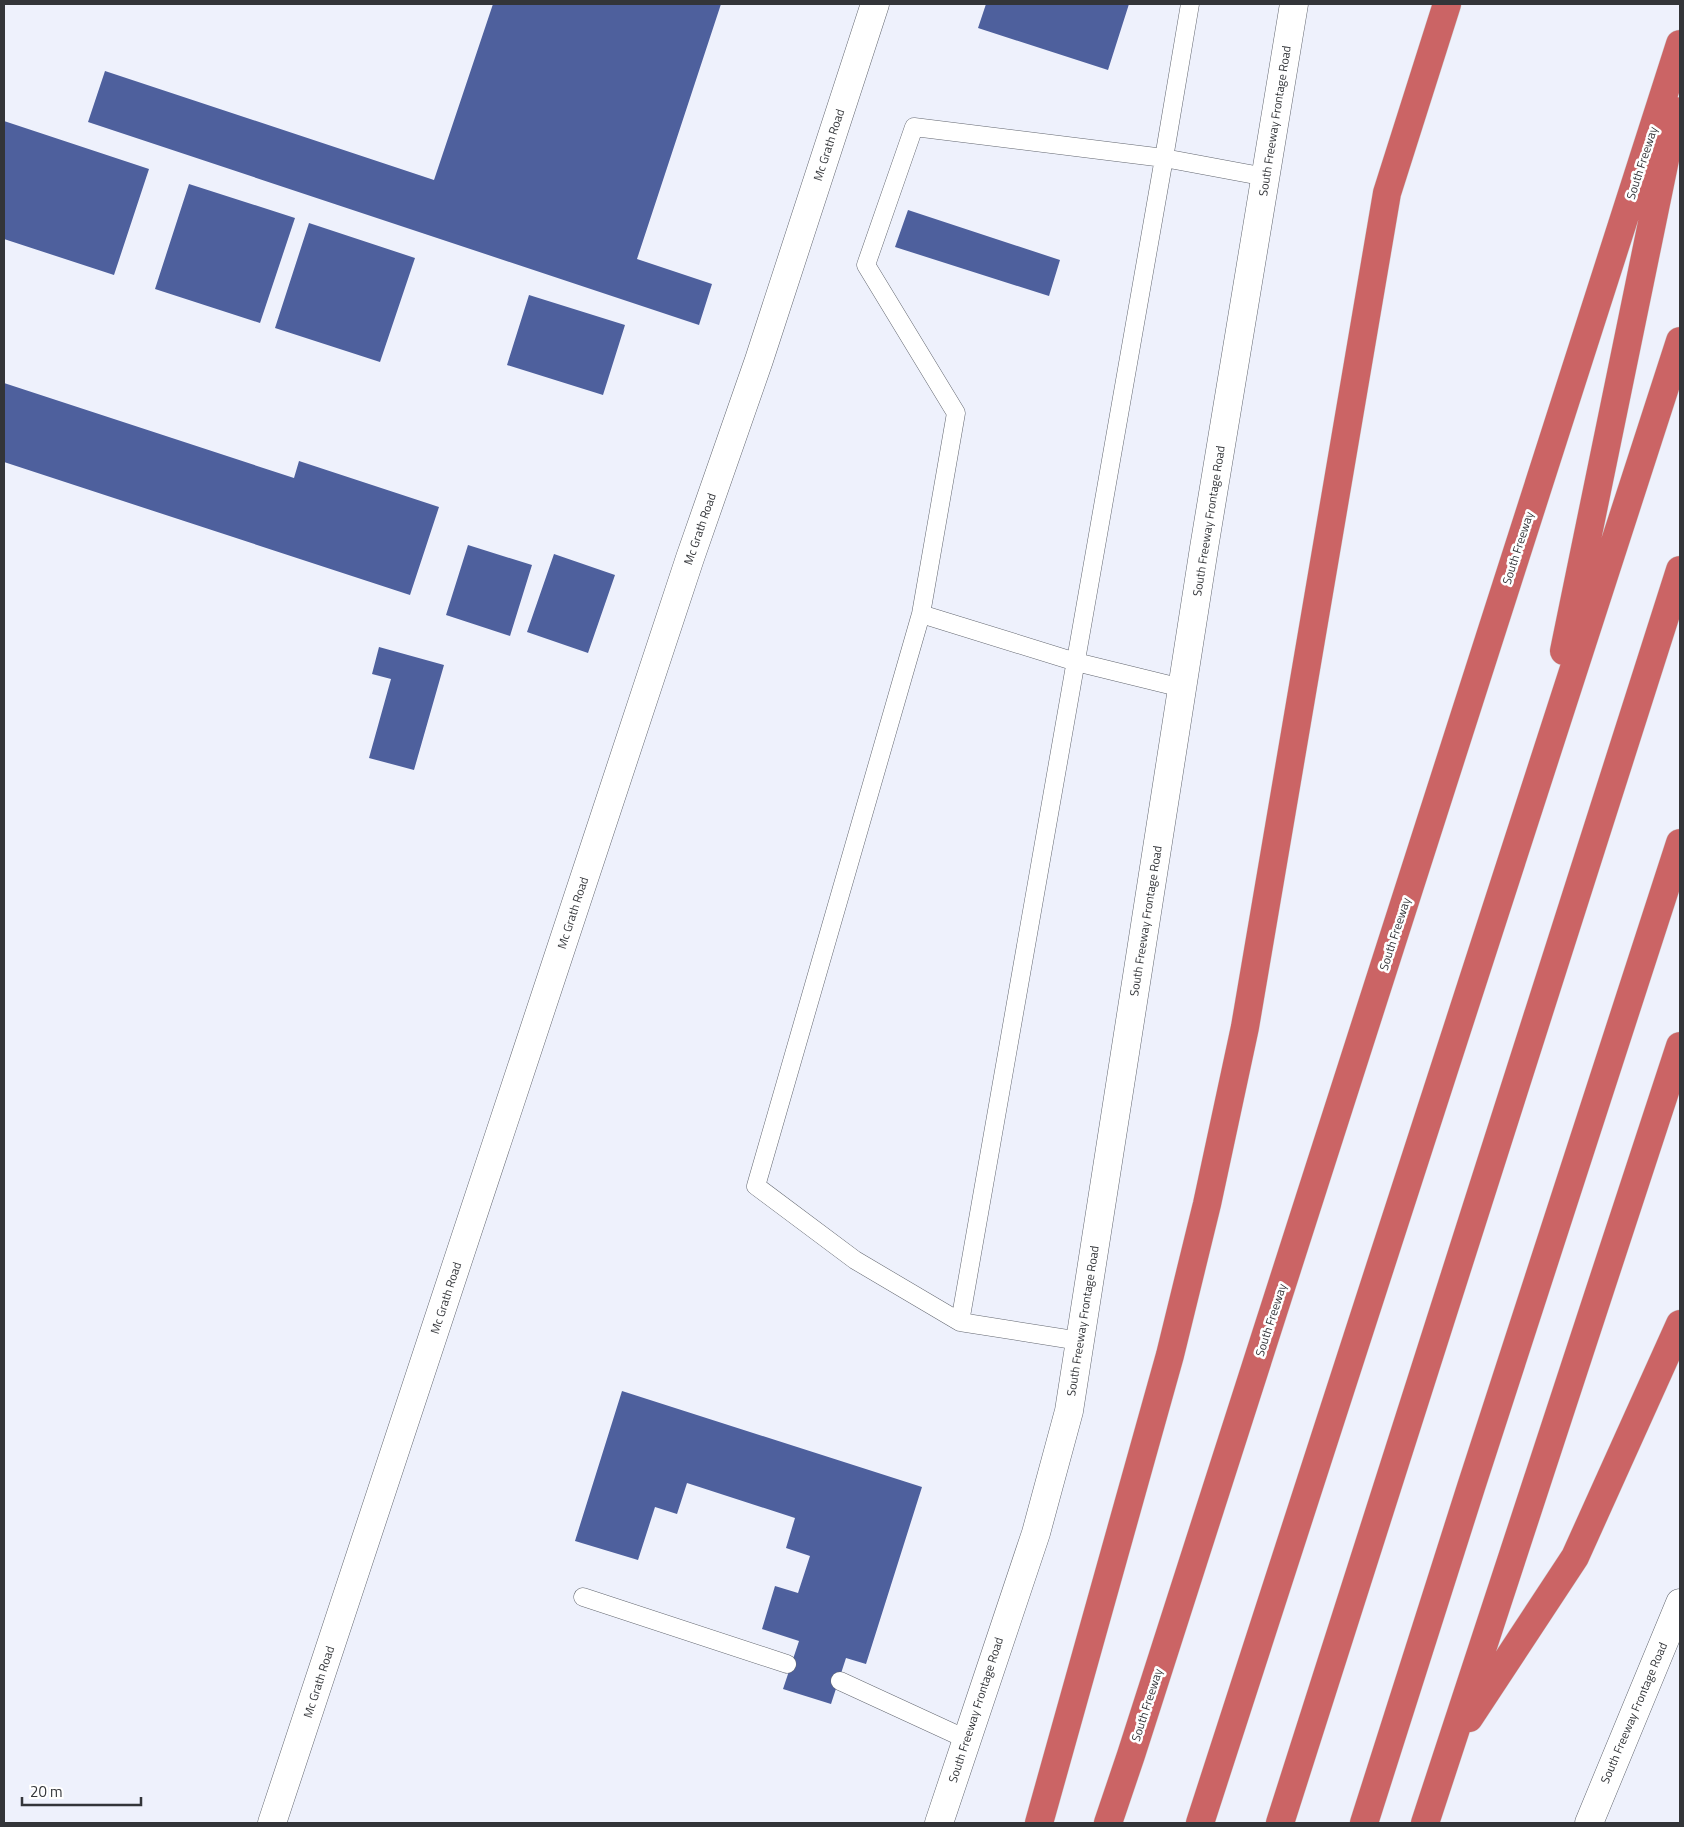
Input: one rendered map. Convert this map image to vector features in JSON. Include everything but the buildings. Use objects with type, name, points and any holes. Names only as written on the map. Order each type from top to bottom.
[{"type":"highway","points":[[1039,1823],[1170,1355],[1208,1204],[1245,1027],[1387,194],[1447,4]]},
{"type":"highway","name":"South Freeway","points":[[1108,1823],[1680,44]]},
{"type":"highway","points":[[1537,785],[1680,85]]},
{"type":"highway","points":[[1200,1823],[1680,342]]},
{"type":"highway","points":[[1280,1823],[1680,570]]},
{"type":"highway","points":[[1364,1823],[1471,1486],[1680,843]]},
{"type":"highway","points":[[1425,1823],[1680,1046]]},
{"type":"highway","points":[[1449,1748],[1575,1557],[1680,1324]]},
{"type":"main road","name":"Mc Grath Road","points":[[272,1823],[678,596],[760,360],[875,4]]},
{"type":"main road","name":"South Freeway Frontage Road","points":[[940,1823],[966,1739],[1036,1533],[1069,1411],[1182,688],[1294,4]]},
{"type":"main road","name":"South Freeway Frontage Road","points":[[1589,1823],[1680,1603]]},
{"type":"lane","points":[[960,1322],[1190,4]]},
{"type":"lane","points":[[1080,1341],[960,1322],[855,1260],[756,1186],[921,614],[956,413],[866,264],[914,127],[1164,158],[1266,177]]},
{"type":"lane","points":[[921,614],[1076,662],[1182,688]]},
{"type":"lane","points":[[583,1597],[787,1664]]},
{"type":"lane","points":[[840,1681],[966,1739]]}]
